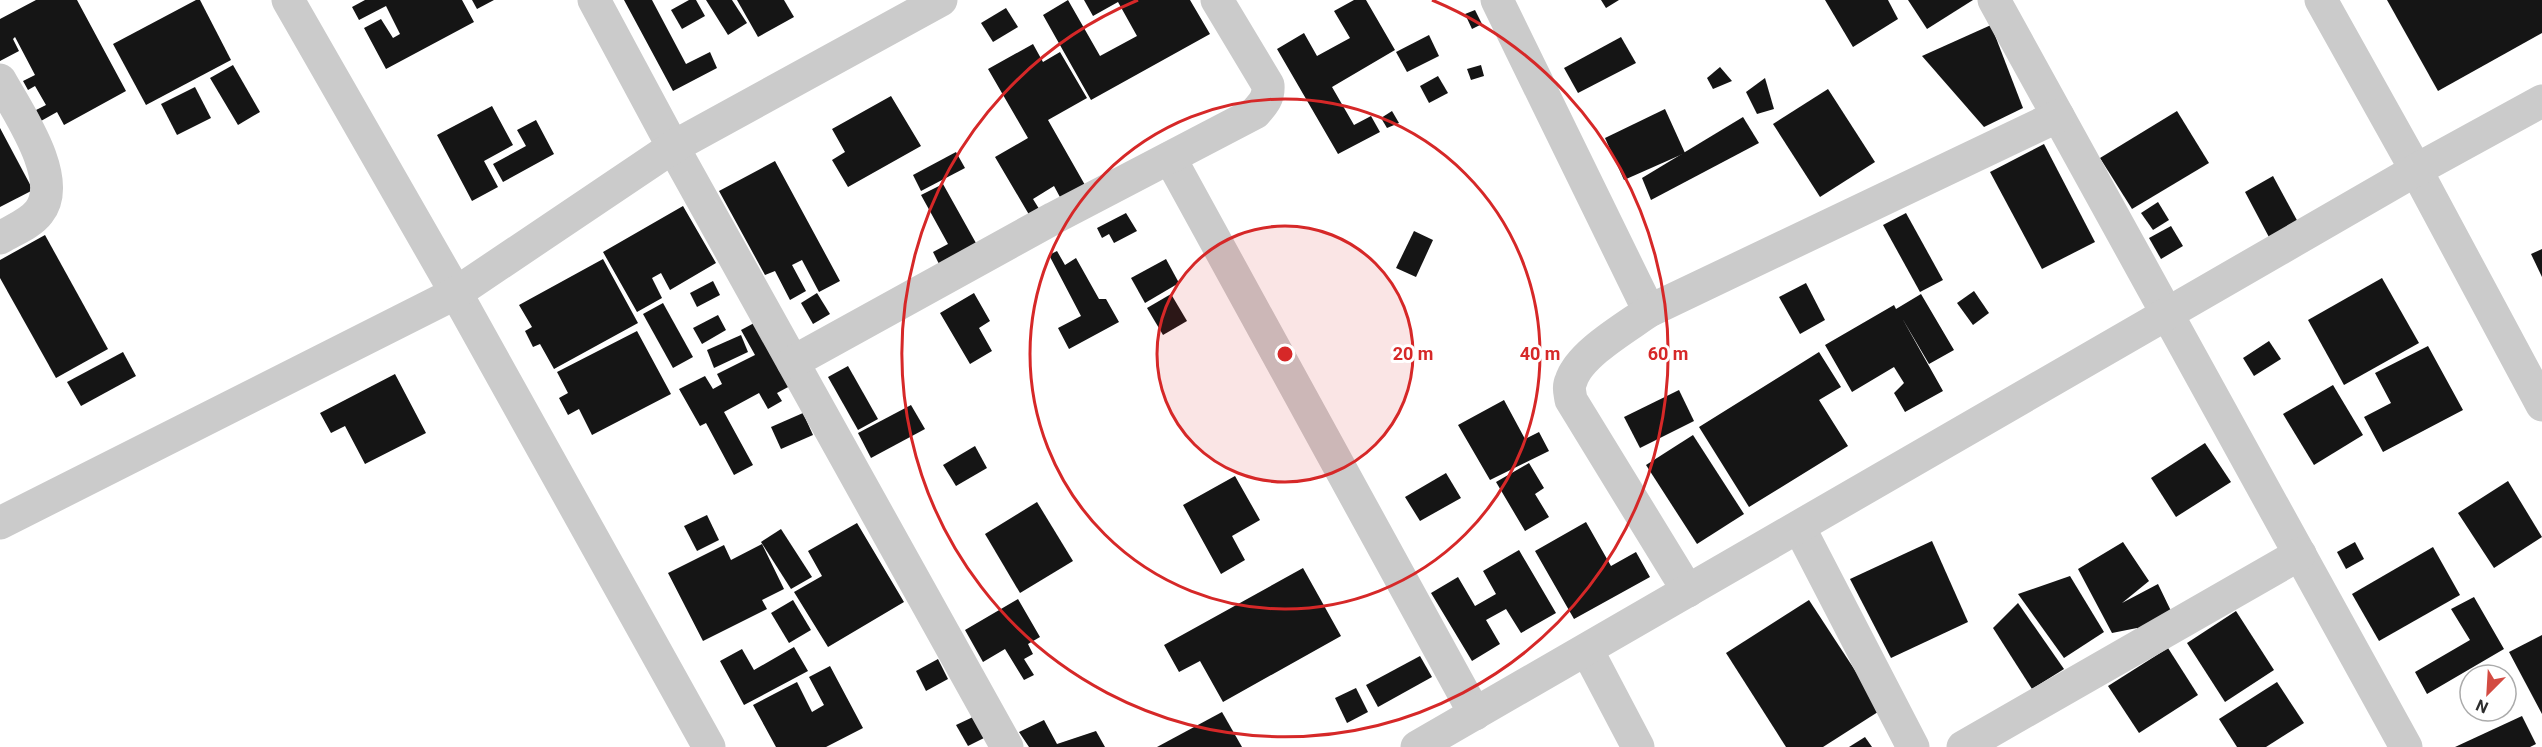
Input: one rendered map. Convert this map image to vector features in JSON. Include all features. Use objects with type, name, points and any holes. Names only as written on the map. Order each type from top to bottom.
[{"type":"street","points":[[288,0],[456,293],[709,747]]},
{"type":"street","points":[[594,0],[673,147],[1007,747]]},
{"type":"street","points":[[0,523],[456,293],[673,147],[941,0]]},
{"type":"street","points":[[794,362],[1054,218],[1255,114],[1265,102],[1269,93],[1268,85],[1217,0]]},
{"type":"street","points":[[1497,0],[1649,311]]},
{"type":"street","points":[[1994,0],[2406,747]]},
{"type":"street","points":[[2321,0],[2416,170],[2542,405]]},
{"type":"street","points":[[0,80],[43,161],[48,184],[45,203],[38,214],[0,238]]},
{"type":"street","points":[[1417,747],[2416,170],[2542,100]]},
{"type":"street","points":[[1688,591],[1571,400],[1569,390],[1574,374],[1590,354],[1649,311],[2058,116]]},
{"type":"street","points":[[1170,158],[1475,714]]},
{"type":"street","points":[[1799,527],[1913,747]]},
{"type":"street","points":[[1964,747],[2300,554]]},
{"type":"street","points":[[1587,650],[1638,747]]},
{"type":"building","points":[[36,0],[77,0],[126,91],[64,125],[57,112],[41,121],[36,110],[46,105],[35,86],[28,90],[23,81],[35,75],[15,37],[13,39],[19,51],[0,61],[0,19]]},
{"type":"building","points":[[196,0],[200,0],[231,60],[146,105],[113,44]]},
{"type":"building","points":[[365,0],[462,0],[474,22],[386,69],[364,28],[381,19],[393,38],[400,34],[386,6],[359,20],[352,7]]},
{"type":"building","points":[[472,0],[494,0],[477,9]]},
{"type":"building","points":[[624,0],[652,0],[686,64],[710,52],[717,68],[673,91]]},
{"type":"building","points":[[689,0],[696,0],[705,16],[682,29],[671,10]]},
{"type":"building","points":[[706,0],[732,0],[747,23],[728,35]]},
{"type":"building","points":[[737,0],[784,0],[794,17],[758,37]]},
{"type":"building","points":[[1068,0],[1100,56],[1137,36],[1118,2],[1093,16],[1084,0],[1190,0],[1210,34],[1091,100],[1043,15]]},
{"type":"building","points":[[1354,0],[1366,0],[1395,50],[1332,87],[1354,125],[1371,116],[1380,132],[1338,154],[1277,49],[1304,33],[1317,56],[1350,38],[1334,11]]},
{"type":"building","points":[[1601,0],[1619,0],[1606,8]]},
{"type":"building","points":[[1825,0],[1888,0],[1898,19],[1853,47]]},
{"type":"building","points":[[1908,0],[1973,0],[1927,29]]},
{"type":"building","points":[[2387,0],[2542,0],[2542,33],[2438,91]]},
{"type":"building","points":[[1006,8],[1018,27],[993,42],[981,23]]},
{"type":"building","points":[[1475,10],[1482,24],[1472,29],[1465,14]]},
{"type":"building","points":[[1991,25],[2023,108],[1984,127],[1922,56]]},
{"type":"building","points":[[1429,35],[1439,56],[1407,72],[1396,52]]},
{"type":"building","points":[[1621,37],[1636,63],[1578,93],[1564,68]]},
{"type":"building","points":[[1033,44],[1043,62],[1060,52],[1087,98],[1048,120],[1085,185],[1061,199],[1054,186],[1033,199],[1041,212],[1031,218],[995,157],[1028,138],[988,69]]},
{"type":"building","points":[[233,65],[260,112],[238,125],[210,78]]},
{"type":"building","points":[[1481,65],[1484,76],[1471,80],[1467,69]]},
{"type":"building","points":[[1720,67],[1732,81],[1713,89],[1707,78]]},
{"type":"building","points":[[1438,76],[1448,93],[1429,103],[1420,86]]},
{"type":"building","points":[[1765,78],[1774,109],[1757,114],[1746,92]]},
{"type":"building","points":[[195,87],[211,118],[177,135],[161,104]]},
{"type":"building","points":[[1828,89],[1875,162],[1820,197],[1773,124]]},
{"type":"building","points":[[891,96],[921,146],[848,187],[832,160],[845,152],[832,129]]},
{"type":"building","points":[[492,106],[513,145],[484,161],[498,187],[472,201],[437,135]]},
{"type":"building","points":[[1665,109],[1685,153],[1624,180],[1605,138]]},
{"type":"building","points":[[1392,111],[1399,123],[1387,128],[1381,118]]},
{"type":"building","points":[[2177,111],[2209,163],[2132,209],[2100,158]]},
{"type":"building","points":[[1743,117],[1759,143],[1651,200],[1642,178]]},
{"type":"building","points":[[536,120],[554,154],[503,182],[493,164],[526,146],[517,130]]},
{"type":"building","points":[[0,128],[33,190],[0,207]]},
{"type":"building","points":[[2044,144],[2095,242],[2042,269],[1990,172]]},
{"type":"building","points":[[956,152],[965,168],[921,191],[913,175]]},
{"type":"building","points":[[775,161],[840,281],[819,292],[802,260],[792,265],[806,291],[790,300],[775,271],[765,275],[719,191]]},
{"type":"building","points":[[2273,176],[2299,224],[2270,239],[2245,192]]},
{"type":"building","points":[[943,184],[981,252],[943,272],[933,252],[948,244],[921,195]]},
{"type":"building","points":[[2158,202],[2169,220],[2153,230],[2141,213]]},
{"type":"building","points":[[683,206],[716,263],[670,290],[661,273],[652,278],[662,298],[637,312],[603,252]]},
{"type":"building","points":[[1126,213],[1137,231],[1114,243],[1109,234],[1102,238],[1097,228]]},
{"type":"building","points":[[1906,213],[1943,280],[1920,292],[1883,225]]},
{"type":"building","points":[[2171,226],[2183,246],[2161,259],[2149,238]]},
{"type":"building","points":[[1414,231],[1433,240],[1416,277],[1396,268]]},
{"type":"building","points":[[45,235],[108,349],[56,378],[0,278],[0,260]]},
{"type":"building","points":[[2542,249],[2542,277],[2531,254]]},
{"type":"building","points":[[1057,251],[1065,265],[1076,258],[1099,299],[1106,299],[1119,322],[1069,349],[1058,328],[1081,316],[1049,255]]},
{"type":"building","points":[[603,259],[638,323],[554,369],[540,344],[533,347],[525,331],[532,327],[519,305]]},
{"type":"building","points":[[1166,259],[1179,283],[1145,303],[1131,278]]},
{"type":"building","points":[[2382,278],[2419,343],[2344,385],[2308,320]]},
{"type":"building","points":[[713,281],[720,295],[697,307],[690,293]]},
{"type":"building","points":[[1806,283],[1825,320],[1800,334],[1779,297]]},
{"type":"building","points":[[1974,291],[1989,313],[1973,325],[1957,303]]},
{"type":"building","points":[[817,293],[830,314],[813,324],[801,303]]},
{"type":"building","points":[[974,293],[990,321],[979,328],[992,351],[970,364],[940,313]]},
{"type":"building","points":[[1171,294],[1187,321],[1163,335],[1147,308]]},
{"type":"building","points":[[1921,294],[1954,350],[1929,364],[1902,318],[1943,391],[1905,412],[1894,393],[1904,383],[1894,367],[1852,392],[1825,345],[1894,305],[1896,309]]},
{"type":"building","points":[[663,303],[693,357],[673,368],[643,314]]},
{"type":"building","points":[[718,315],[726,330],[702,344],[693,328]]},
{"type":"building","points":[[756,322],[790,386],[777,393],[782,401],[768,409],[759,393],[724,412],[753,465],[734,475],[706,423],[700,426],[679,389],[705,376],[713,389],[722,384],[717,374],[755,355],[741,330]]},
{"type":"building","points":[[637,331],[671,394],[592,435],[579,409],[568,415],[559,398],[568,393],[557,372]]},
{"type":"building","points":[[741,335],[748,352],[714,368],[707,350]]},
{"type":"building","points":[[2269,341],[2281,359],[2254,376],[2243,358]]},
{"type":"building","points":[[2428,346],[2463,410],[2383,452],[2364,417],[2391,403],[2375,373]]},
{"type":"building","points":[[123,352],[136,376],[81,406],[67,382]]},
{"type":"building","points":[[1819,352],[1841,387],[1819,400],[1848,446],[1749,507],[1699,427]]},
{"type":"building","points":[[848,366],[878,419],[858,430],[828,377]]},
{"type":"building","points":[[395,374],[426,433],[365,464],[345,426],[331,433],[320,413]]},
{"type":"building","points":[[2333,385],[2363,435],[2314,465],[2283,414]]},
{"type":"building","points":[[1679,390],[1694,421],[1640,448],[1624,417]]},
{"type":"building","points":[[1504,400],[1525,439],[1539,432],[1549,451],[1490,480],[1458,425]]},
{"type":"building","points":[[911,405],[925,429],[871,458],[858,433]]},
{"type":"building","points":[[803,413],[813,435],[781,449],[771,427]]},
{"type":"building","points":[[1693,435],[1744,514],[1697,544],[1646,465]]},
{"type":"building","points":[[2205,443],[2231,482],[2176,517],[2151,478]]},
{"type":"building","points":[[975,446],[987,468],[956,486],[943,465]]},
{"type":"building","points":[[1529,463],[1544,488],[1535,494],[1549,517],[1525,531],[1496,482]]},
{"type":"building","points":[[1446,473],[1461,498],[1420,521],[1405,497]]},
{"type":"building","points":[[1235,476],[1260,520],[1232,536],[1245,560],[1221,574],[1183,505]]},
{"type":"building","points":[[2508,481],[2542,537],[2494,568],[2458,513]]},
{"type":"building","points":[[1037,502],[1073,561],[1020,593],[985,534]]},
{"type":"building","points":[[707,515],[719,540],[697,551],[684,526]]},
{"type":"building","points":[[1586,522],[1611,566],[1636,552],[1650,577],[1574,619],[1535,551]]},
{"type":"building","points":[[857,523],[904,602],[828,647],[794,592],[822,576],[808,551]]},
{"type":"building","points":[[781,529],[812,577],[791,589],[761,542]]},
{"type":"building","points":[[1932,541],[1968,622],[1891,658],[1850,579]]},
{"type":"building","points":[[2123,542],[2149,581],[2122,603],[2158,584],[2172,613],[2139,633],[2137,628],[2112,633],[2078,569]]},
{"type":"building","points":[[2355,542],[2364,559],[2346,569],[2337,552]]},
{"type":"building","points":[[762,544],[784,589],[762,600],[767,609],[703,641],[668,573],[724,545],[731,560]]},
{"type":"building","points":[[2433,547],[2460,595],[2379,641],[2352,594]]},
{"type":"building","points":[[1519,550],[1556,613],[1521,633],[1506,609],[1486,620],[1500,644],[1472,661],[1431,593],[1458,577],[1475,606],[1496,594],[1483,571]]},
{"type":"building","points":[[1303,568],[1341,636],[1223,702],[1200,661],[1179,672],[1164,645]]},
{"type":"building","points":[[2070,576],[2104,632],[2064,658],[2018,594]]},
{"type":"building","points":[[2474,597],[2504,649],[2480,663],[2458,663],[2458,676],[2427,694],[2415,672],[2470,640],[2451,609]]},
{"type":"building","points":[[1018,599],[1040,637],[1028,644],[1033,654],[1024,659],[1034,675],[1024,680],[1005,649],[983,662],[965,630]]},
{"type":"building","points":[[793,600],[811,630],[789,643],[771,613]]},
{"type":"building","points":[[1809,600],[1881,710],[1823,747],[1786,747],[1726,653]]},
{"type":"building","points":[[2018,603],[2064,669],[2032,689],[1993,628]]},
{"type":"building","points":[[2236,611],[2274,670],[2225,702],[2187,643]]},
{"type":"building","points":[[2542,635],[2542,714],[2518,669],[2518,663],[2515,663],[2509,652]]},
{"type":"building","points":[[794,647],[808,671],[744,705],[720,661],[742,649],[754,670]]},
{"type":"building","points":[[2168,648],[2198,695],[2139,733],[2108,686]]},
{"type":"building","points":[[1420,656],[1432,677],[1378,707],[1366,685]]},
{"type":"building","points":[[938,659],[948,679],[926,691],[916,671]]},
{"type":"building","points":[[830,666],[863,728],[826,747],[776,747],[753,705],[797,682],[812,712],[824,705],[809,677]]},
{"type":"building","points":[[2277,682],[2304,723],[2266,747],[2237,747],[2219,719]]},
{"type":"building","points":[[1356,688],[1368,712],[1347,723],[1335,698]]},
{"type":"building","points":[[1222,712],[1242,747],[1157,747]]},
{"type":"building","points":[[2522,716],[2536,744],[2530,747],[2455,747],[2507,723],[2518,723],[2518,718]]},
{"type":"building","points":[[973,717],[984,738],[968,746],[956,725]]},
{"type":"building","points":[[1044,720],[1057,744],[1096,731],[1105,747],[1029,747],[1019,732]]},
{"type":"building","points":[[1865,737],[1872,747],[1849,747]]}]
